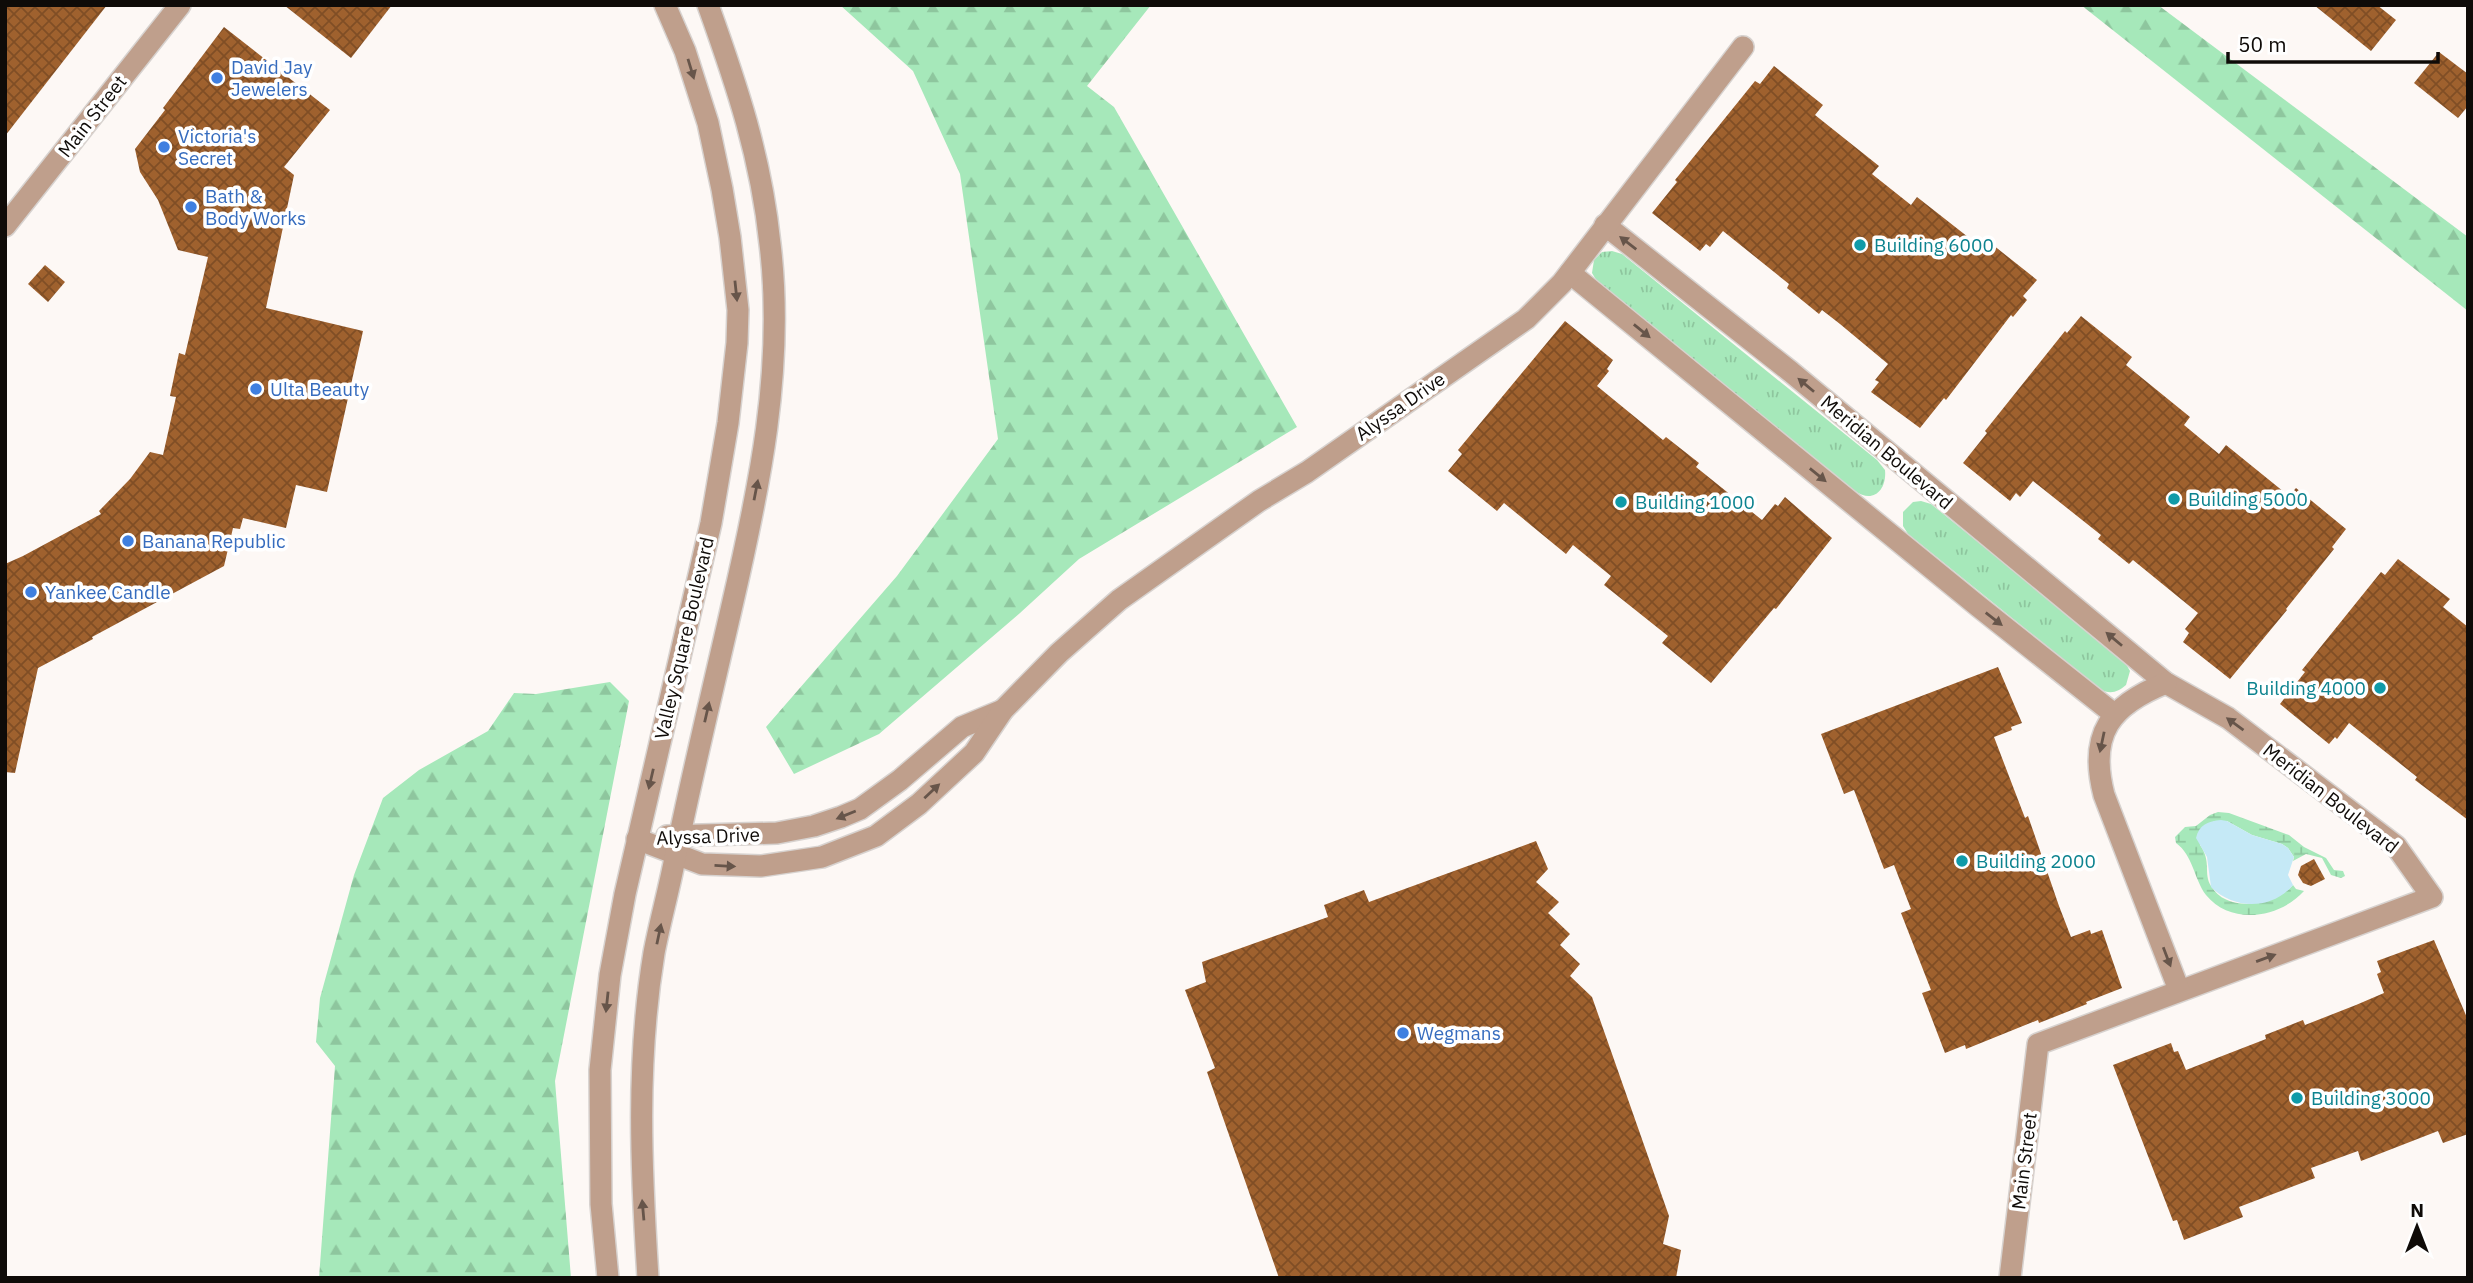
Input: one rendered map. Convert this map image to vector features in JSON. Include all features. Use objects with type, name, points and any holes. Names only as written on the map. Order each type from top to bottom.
[{"type":"street","name":"Main Street","points":[[5,226],[180,5]]},
{"type":"street","name":"Valley Square Boulevard","points":[[608,1278],[601,1204],[600,1070],[616,936],[711,523],[728,423],[737,343],[738,310],[730,237],[711,136],[685,51],[666,5]]},
{"type":"street","name":"Valley Square Boulevard","points":[[648,1278],[640,1152],[643,1045],[655,952],[679,835],[746,547],[767,440],[773,356],[771,247],[757,158],[737,88],[708,5]]},
{"type":"street","name":"Alyssa Drive","points":[[637,839],[702,864],[761,866],[822,857],[876,836],[919,804],[974,752],[1003,710],[1059,653],[1119,600],[1501,337],[1534,311],[1570,273],[1743,47]]},
{"type":"street","name":"Meridian Boulevard","points":[[1605,225],[1791,372],[2166,683],[2228,718],[2396,846],[2432,897],[2038,1044]]},
{"type":"street","points":[[1570,273],[2114,714]]},
{"type":"street","points":[[2166,683],[2141,693],[2114,714],[2104,731],[2099,775],[2104,795],[2179,990]]},
{"type":"street","name":"Alyssa Drive","points":[[637,839],[679,835],[768,834],[814,826],[841,817],[860,808],[888,788],[962,727],[1003,710]]},
{"type":"street","name":"Main Street","points":[[2010,1278],[2038,1044]]},
{"type":"green space","points":[[840,5],[1151,5],[1087,86],[1114,107],[1297,427],[1079,559],[879,734],[794,774],[766,727],[897,576],[998,439],[960,174],[913,71]]},
{"type":"green space","points":[[2081,5],[2158,5],[2468,237],[2468,311]]},
{"type":"green space","points":[[1602,252],[1622,254],[1877,460],[1885,470],[1884,484],[1878,493],[1868,496],[1855,491],[1598,283],[1592,273],[1594,260]]},
{"type":"green space","points":[[1913,502],[1931,504],[2123,659],[2130,671],[2126,685],[2114,692],[2100,689],[1908,534],[1903,526],[1903,512]]},
{"type":"green space","points":[[610,682],[629,701],[555,1081],[571,1278],[319,1278],[335,1066],[316,1042],[320,998],[354,875],[383,798],[419,770],[488,731],[514,693],[536,694]]},
{"type":"green space","points":[[2218,812],[2229,813],[2289,835],[2304,847],[2326,858],[2334,870],[2343,871],[2345,876],[2341,878],[2331,875],[2322,858],[2306,854],[2293,861],[2294,857],[2282,844],[2252,835],[2227,821],[2214,821],[2200,845],[2206,857],[2209,881],[2218,895],[2239,903],[2252,903],[2275,898],[2293,885],[2304,891],[2282,907],[2255,915],[2228,911],[2216,905],[2206,895],[2175,837],[2185,827],[2196,826]]},
{"type":"water","points":[[2221,820],[2288,848],[2294,857],[2288,875],[2293,885],[2275,899],[2253,904],[2231,900],[2211,887],[2207,857],[2196,838],[2205,824]]},
{"type":"building","points":[[5,5],[107,5],[5,136]]},
{"type":"building","points":[[284,5],[392,5],[351,58]]},
{"type":"building","points":[[2314,5],[2377,5],[2396,20],[2371,51]]},
{"type":"building","points":[[224,27],[330,110],[284,167],[294,175],[266,308],[363,331],[327,492],[296,485],[286,528],[243,518],[240,529],[233,528],[224,566],[38,668],[15,773],[5,772],[5,564],[101,514],[99,511],[130,479],[150,452],[163,455],[176,397],[170,396],[179,353],[185,355],[208,257],[178,250],[158,200],[140,172],[135,149]]},
{"type":"building","points":[[2439,52],[2468,74],[2468,106],[2458,118],[2414,83]]},
{"type":"building","name":"Building 6000","points":[[1774,66],[1823,105],[1815,115],[1879,166],[1872,174],[1911,205],[1917,197],[1982,248],[1988,241],[2037,280],[2023,296],[2027,300],[2013,317],[2011,315],[1946,400],[1944,398],[1920,428],[1871,392],[1879,382],[1875,380],[1888,364],[1840,324],[1822,310],[1819,314],[1787,288],[1789,284],[1723,231],[1710,247],[1706,244],[1700,251],[1652,213],[1677,182],[1675,180],[1755,81],[1760,84]]},
{"type":"building","points":[[45,265],[65,282],[48,302],[28,284]]},
{"type":"building","name":"Building 5000","points":[[2081,316],[2132,357],[2126,365],[2190,417],[2184,425],[2219,454],[2226,445],[2289,496],[2296,488],[2346,529],[2287,610],[2230,679],[2183,642],[2189,633],[2185,629],[2198,613],[2133,560],[2129,564],[2098,539],[2101,535],[2033,481],[2020,497],[2016,493],[2010,501],[1963,463],[1987,433],[1985,431],[2065,331],[2067,333]]},
{"type":"building","name":"Building 1000","points":[[1565,321],[1613,360],[1607,369],[1609,371],[1597,386],[1663,440],[1666,437],[1699,463],[1696,467],[1762,520],[1775,504],[1778,506],[1785,497],[1832,538],[1776,609],[1774,608],[1711,683],[1662,643],[1668,636],[1604,585],[1611,576],[1573,545],[1566,554],[1504,503],[1497,511],[1448,471],[1462,454],[1458,450]]},
{"type":"building","name":"Building 4000","points":[[2398,559],[2450,599],[2443,607],[2468,627],[2468,820],[2415,780],[2417,777],[2349,723],[2337,739],[2335,737],[2329,744],[2280,704],[2305,672],[2302,670],[2381,572],[2385,575]]},
{"type":"building","name":"Building 2000","points":[[1998,667],[2022,723],[1994,737],[2025,818],[2028,816],[2071,937],[2090,930],[2091,934],[2102,930],[2122,988],[2039,1023],[2038,1020],[1966,1049],[1965,1045],[1945,1053],[1922,993],[1931,990],[1901,913],[1911,909],[1894,865],[1884,869],[1854,790],[1844,794],[1821,734]]},
{"type":"building","name":"Wegmans","points":[[1536,841],[1548,869],[1536,882],[1559,902],[1548,913],[1570,934],[1560,945],[1580,964],[1570,976],[1592,997],[1669,1216],[1663,1244],[1681,1250],[1676,1278],[1279,1278],[1207,1072],[1215,1068],[1185,990],[1206,982],[1202,962],[1328,917],[1324,905],[1364,890],[1369,902]]},
{"type":"building","points":[[2314,859],[2325,879],[2311,886],[2303,883],[2298,875],[2301,866]]},
{"type":"building","name":"Building 3000","points":[[2434,940],[2468,1020],[2468,1134],[2443,1143],[2438,1131],[2361,1161],[2358,1151],[2311,1168],[2315,1178],[2239,1207],[2243,1217],[2184,1240],[2177,1220],[2173,1221],[2113,1065],[2171,1043],[2174,1052],[2178,1051],[2186,1070],[2266,1039],[2265,1035],[2303,1020],[2305,1025],[2384,993],[2377,974],[2381,972],[2377,961]]},
{"type":"place","name":"David Jay Jewelers","points":[[217,78]]},
{"type":"place","name":"Victoria's Secret","points":[[164,147]]},
{"type":"place","name":"Bath & Body Works","points":[[191,207]]},
{"type":"place","name":"Building 6000","points":[[1860,245]]},
{"type":"place","name":"Ulta Beauty","points":[[256,389]]},
{"type":"place","name":"Building 5000","points":[[2174,499]]},
{"type":"place","name":"Building 1000","points":[[1621,502]]},
{"type":"place","name":"Banana Republic","points":[[128,541]]},
{"type":"place","name":"Yankee Candle","points":[[31,592]]},
{"type":"place","name":"Building 4000","points":[[2380,688]]},
{"type":"place","name":"Building 2000","points":[[1962,861]]},
{"type":"place","name":"Wegmans","points":[[1403,1033]]},
{"type":"place","name":"Building 3000","points":[[2297,1098]]}]
